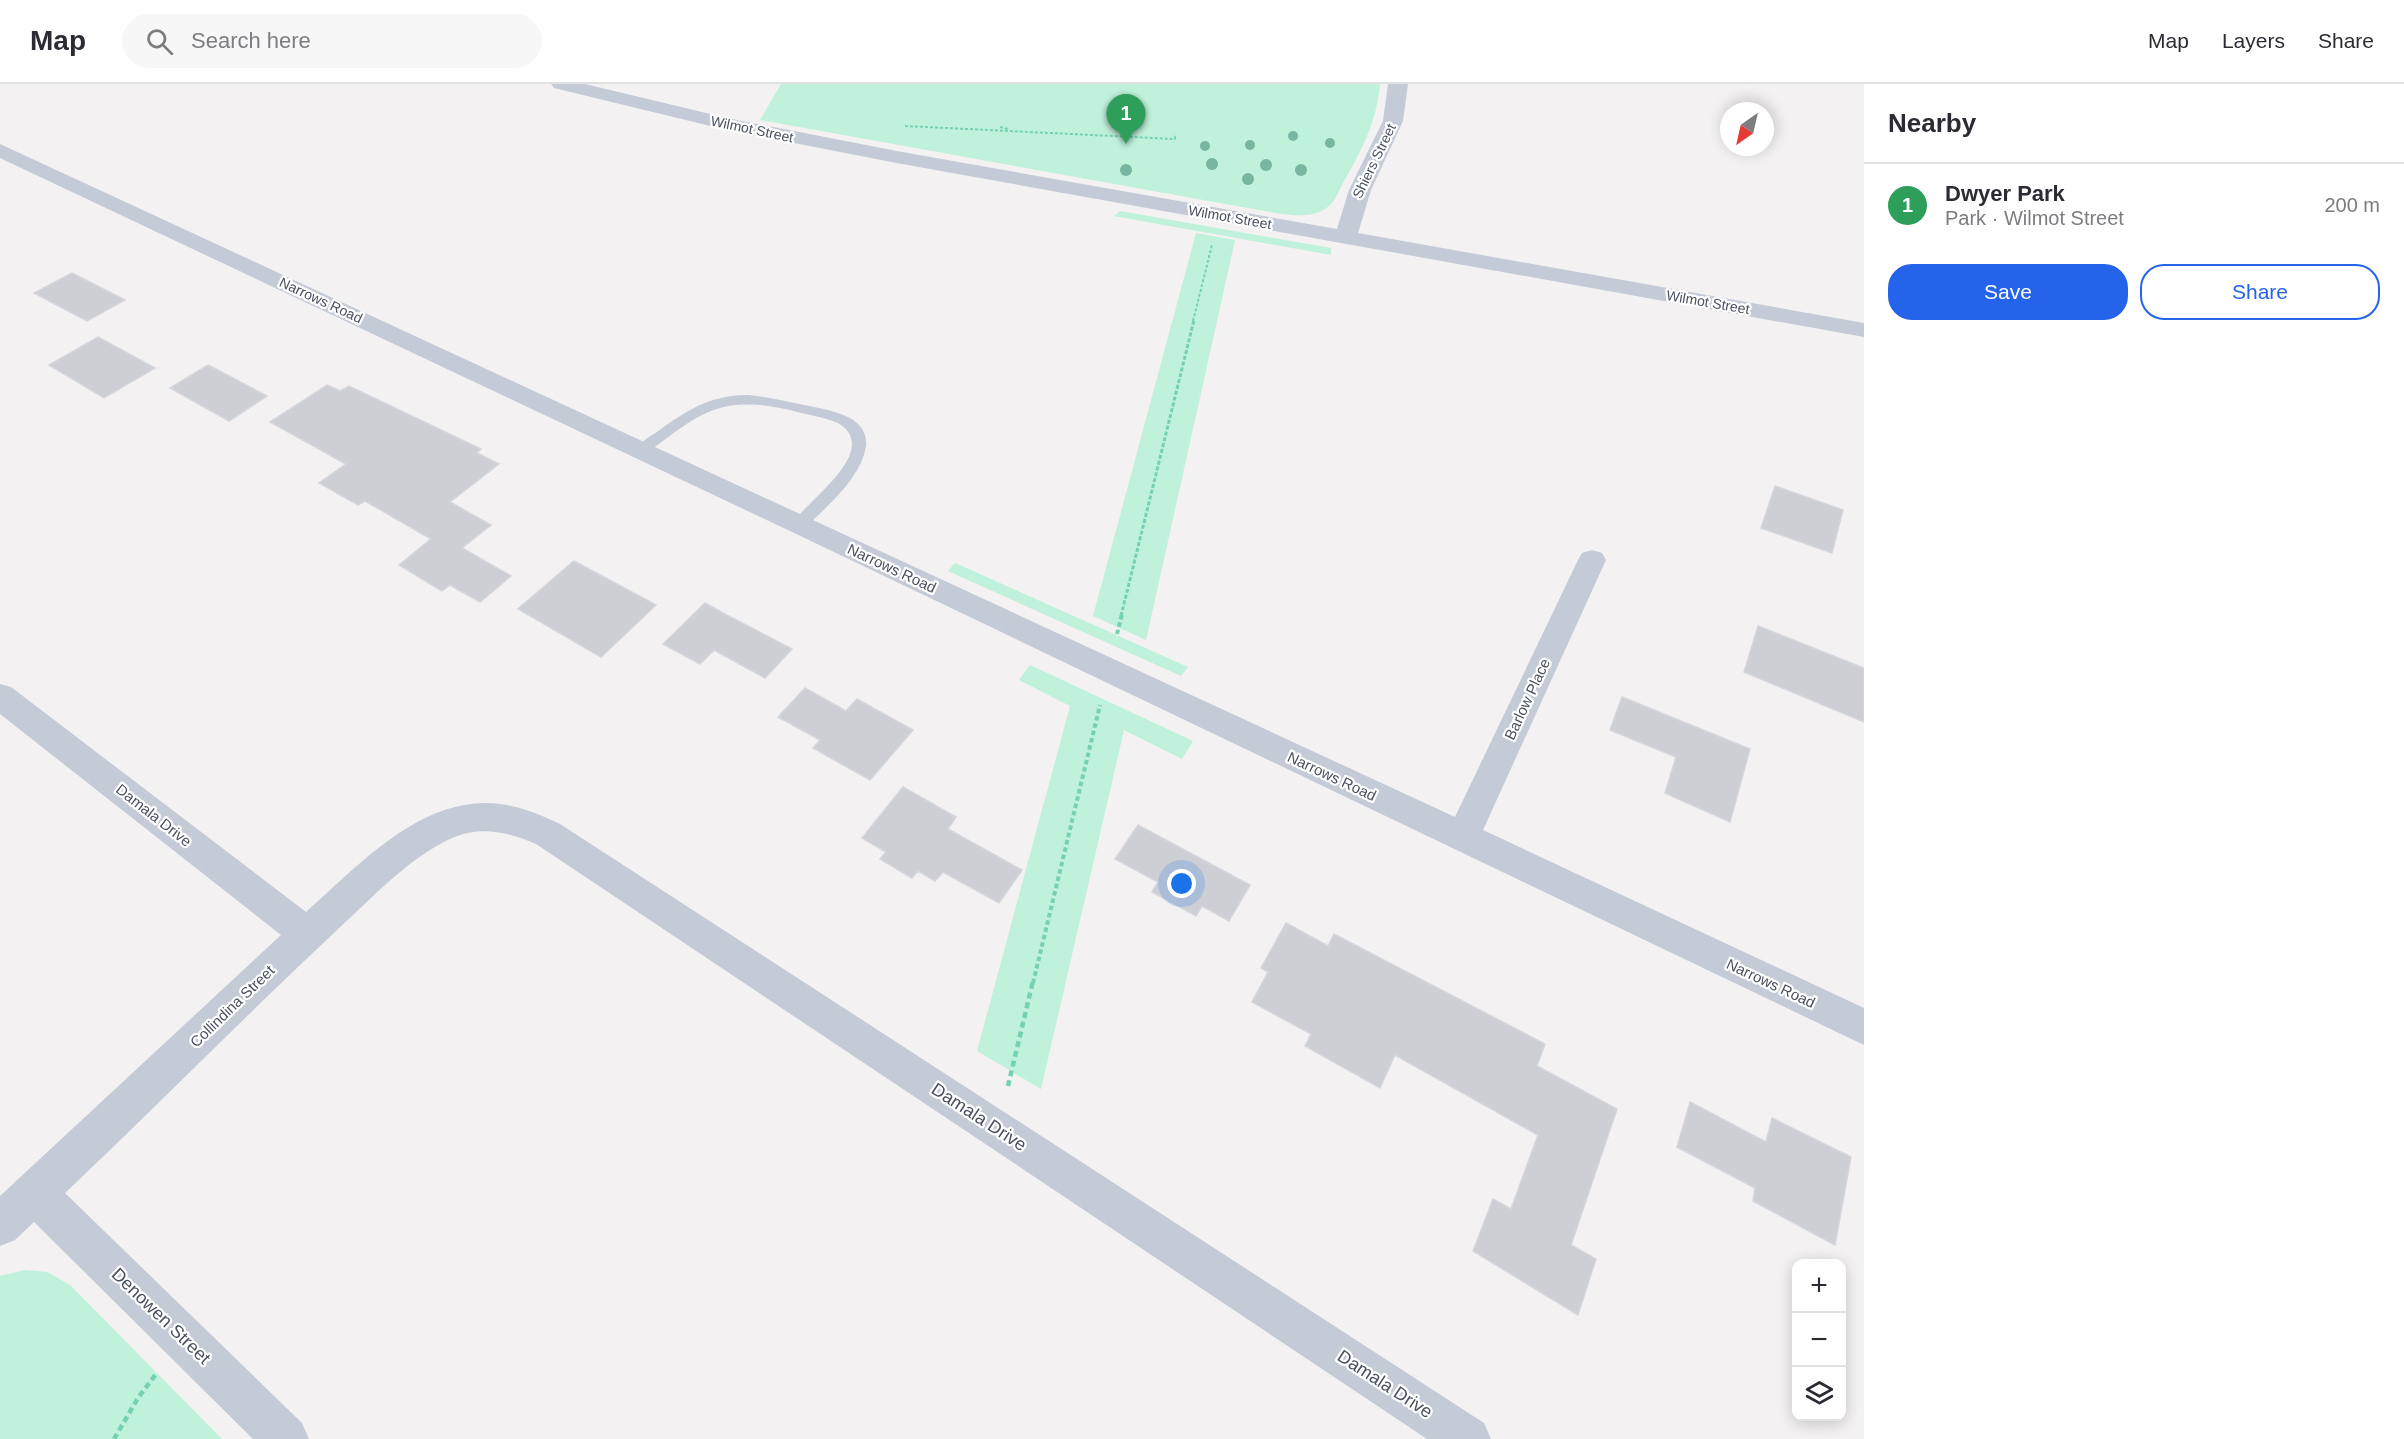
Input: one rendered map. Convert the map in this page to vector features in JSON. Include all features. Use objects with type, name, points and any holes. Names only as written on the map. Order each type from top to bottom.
[{"type":"street","name":"Wilmot Street","points":[[561,84],[597,89],[771,133],[1864,330]]},
{"type":"street","name":"Shiers Street","points":[[1346,238],[1350,213],[1358,191],[1394,120],[1398,84]]},
{"type":"street","name":"Narrows Road","points":[[0,150],[800,524],[1864,1027]]},
{"type":"street","name":"Barlow Place","points":[[1462,837],[1592,560]]},
{"type":"street","name":"Damala Drive","points":[[0,696],[307,934]]},
{"type":"street","name":"Damala Drive","points":[[482,818],[510,819],[548,834],[1468,1439]]},
{"type":"street","name":"Collindina Street","points":[[0,1225],[307,934],[416,840],[451,823],[482,818]]},
{"type":"street","name":"Denowen Street","points":[[35,1193],[286,1439]]},
{"type":"lane","points":[[642,450],[681,422],[704,409],[728,400],[763,401],[838,418],[855,428],[859,442],[855,461],[839,484],[800,524]]},
{"type":"path","points":[[898,125],[1175,139],[1175,134]]},
{"type":"path","points":[[1000,127],[1048,136]]},
{"type":"path","points":[[1115,641],[1214,239]]},
{"type":"path","points":[[987,1123],[1006,1094],[1103,695]]},
{"type":"path","points":[[114,1439],[147,1386],[188,1341]]},
{"type":"green space","points":[[781,84],[1380,84],[1367,136],[1336,198],[1328,207],[1318,212],[1298,215],[1270,212],[760,120]]},
{"type":"green space","points":[[1120,211],[1331,248],[1331,255],[1114,216]]},
{"type":"green space","points":[[1196,233],[1235,240],[1146,640],[1093,616]]},
{"type":"green space","points":[[955,563],[1188,667],[1181,676],[948,571]]},
{"type":"green space","points":[[1030,665],[1193,741],[1182,759],[1124,730],[1041,1089],[977,1051],[1070,706],[1019,680]]},
{"type":"green space","points":[[25,1270],[47,1272],[70,1285],[222,1439],[0,1439],[0,1276]]},
{"type":"building","points":[[72,273],[125,300],[87,321],[34,293]]},
{"type":"building","points":[[98,337],[155,368],[104,398],[49,365]]},
{"type":"building","points":[[208,365],[267,396],[229,421],[170,388]]},
{"type":"building","points":[[327,385],[340,391],[349,386],[481,449],[477,453],[499,464],[450,502],[491,525],[462,548],[511,576],[480,602],[450,585],[442,591],[399,565],[431,539],[365,501],[358,505],[319,483],[346,464],[270,422]]},
{"type":"building","points":[[1775,486],[1843,510],[1832,553],[1761,528]]},
{"type":"building","points":[[574,561],[656,605],[601,657],[518,609]]},
{"type":"building","points":[[705,603],[792,649],[765,678],[714,650],[700,664],[663,644]]},
{"type":"building","points":[[1758,626],[1864,668],[1864,722],[1744,672]]},
{"type":"building","points":[[805,688],[846,711],[857,699],[913,730],[870,780],[813,748],[820,740],[778,717]]},
{"type":"building","points":[[1622,697],[1750,749],[1730,822],[1665,793],[1676,757],[1610,730]]},
{"type":"building","points":[[903,787],[956,817],[948,829],[1022,870],[999,903],[943,872],[935,881],[918,871],[912,878],[880,859],[886,852],[862,838]]},
{"type":"building","points":[[1138,825],[1250,885],[1229,921],[1202,906],[1196,916],[1152,892],[1158,882],[1115,859]]},
{"type":"building","points":[[1286,923],[1328,946],[1334,934],[1545,1044],[1537,1066],[1617,1109],[1571,1245],[1596,1259],[1578,1315],[1473,1251],[1493,1199],[1511,1209],[1538,1135],[1395,1055],[1380,1088],[1305,1046],[1311,1034],[1252,1002],[1268,972],[1261,968]]},
{"type":"building","points":[[1690,1102],[1766,1142],[1772,1118],[1851,1157],[1835,1245],[1753,1201],[1755,1188],[1677,1147]]},
{"type":"place","name":"Dwyer Park","points":[[1126,144]]}]
